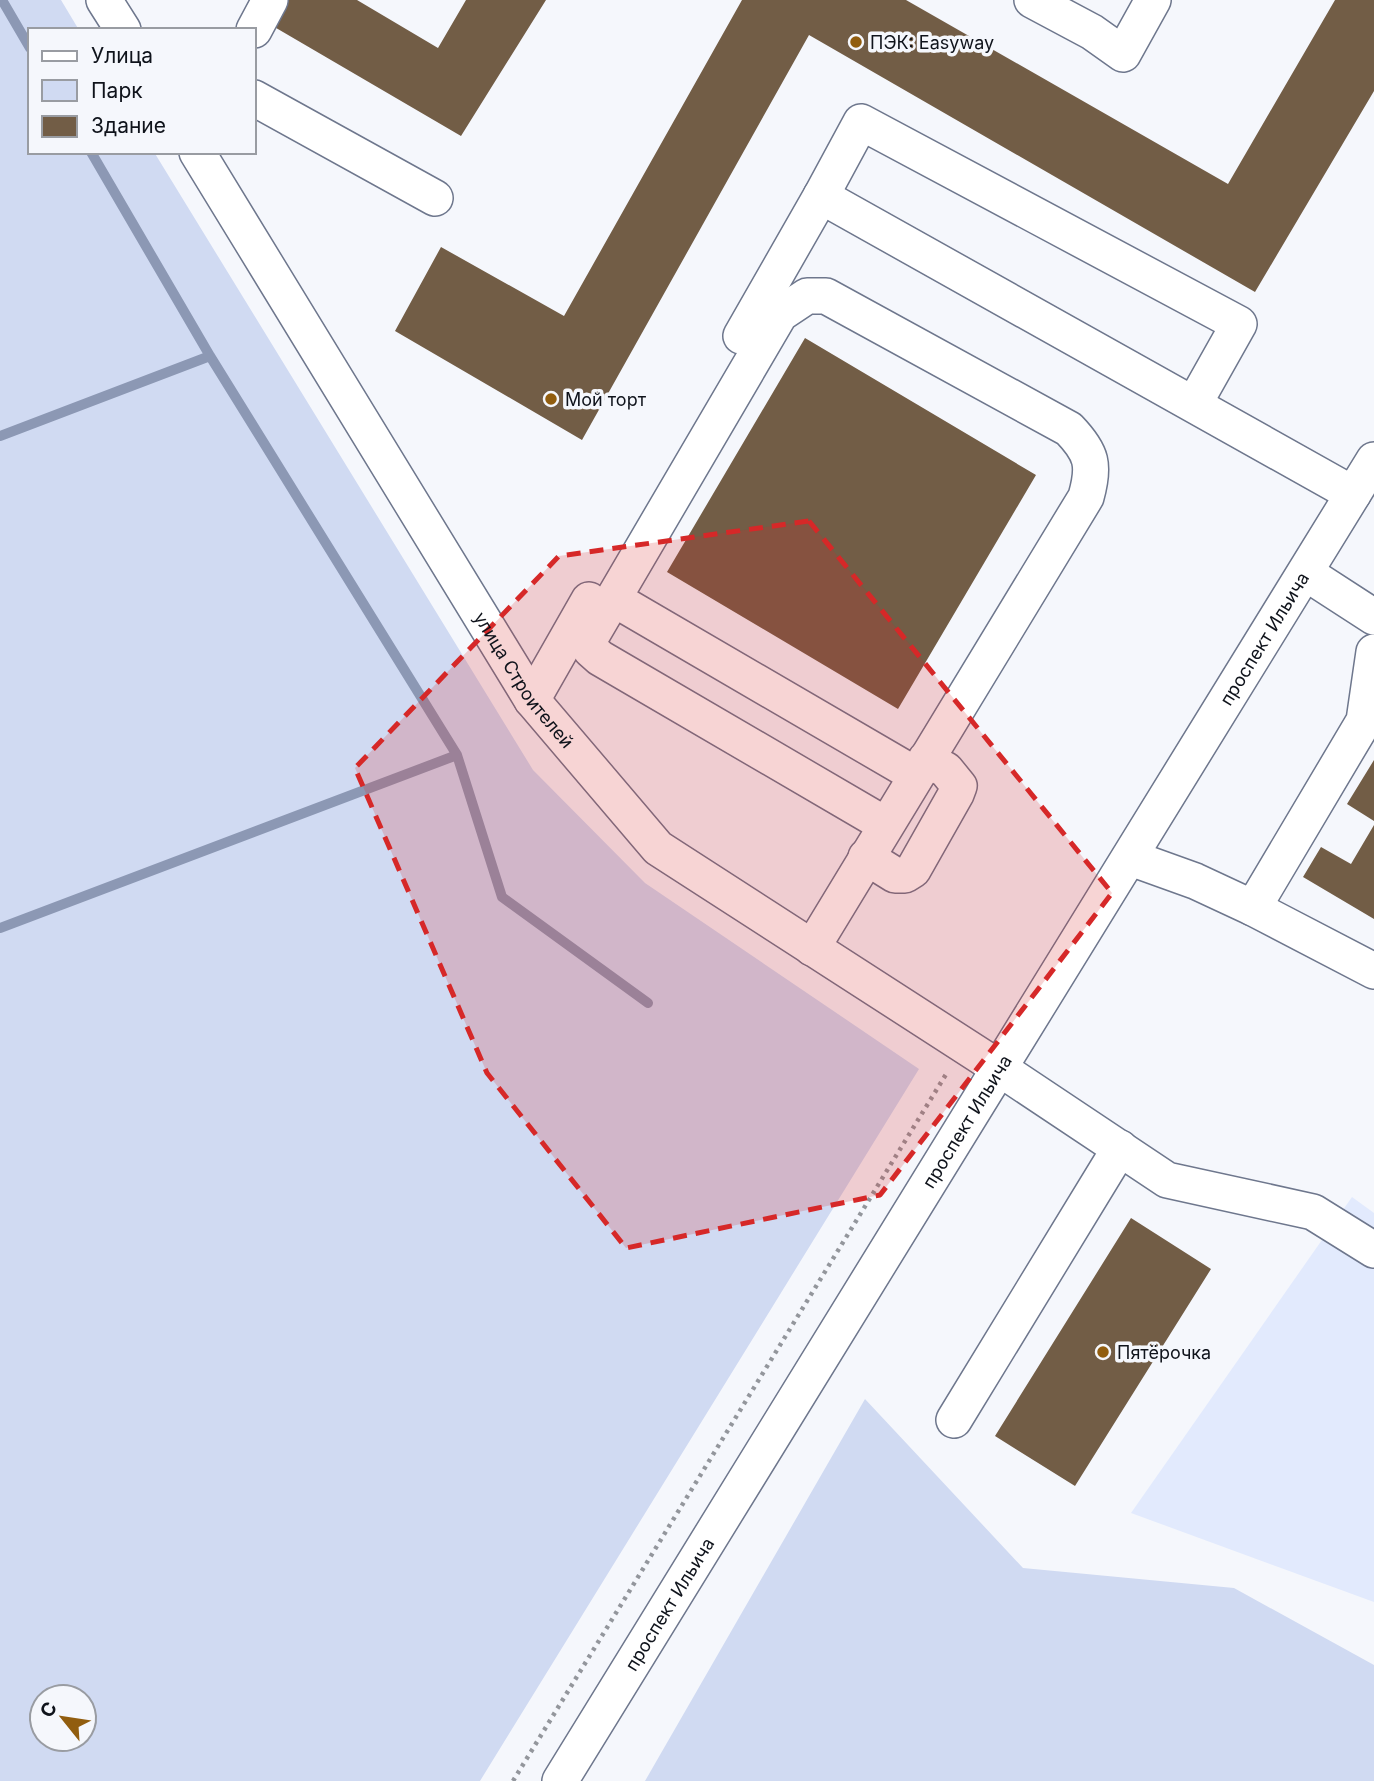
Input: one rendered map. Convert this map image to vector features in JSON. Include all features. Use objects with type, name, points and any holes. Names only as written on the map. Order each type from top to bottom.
[{"type":"street","points":[[104,0],[121,28]]},
{"type":"street","points":[[255,28],[270,0]]},
{"type":"street","points":[[1031,0],[1092,32],[1123,54],[1153,0]]},
{"type":"street","points":[[256,99],[435,198]]},
{"type":"street","points":[[532,700],[861,122],[1239,324],[1194,404]]},
{"type":"street","name":"улица Строителей","points":[[208,160],[532,700],[658,848],[1167,1180],[1312,1212],[1374,1250]]},
{"type":"street","points":[[821,196],[1353,494]]},
{"type":"street","points":[[811,947],[886,825],[1086,497],[1093,473],[1085,446],[1069,429],[826,296],[807,296],[780,314],[589,640],[591,650],[600,658],[886,825]]},
{"type":"street","name":"проспект Ильича","points":[[560,1781],[1374,460]]},
{"type":"street","points":[[1306,573],[1374,617]]},
{"type":"street","points":[[614,599],[921,767],[946,770],[959,786],[912,870],[905,876],[895,875],[866,857]]},
{"type":"street","points":[[1253,908],[1369,724],[1374,652]]},
{"type":"street","points":[[1131,858],[1195,881],[1374,971]]},
{"type":"street","points":[[954,1420],[1119,1148]]},
{"type":"path","points":[[513,1781],[963,1045]]},
{"type":"highlighted area","points":[[809,521],[1112,893],[880,1195],[626,1248],[487,1073],[355,768],[559,556]]},
{"type":"shaded area","points":[[1352,1197],[1374,1213],[1374,1602],[1131,1513]]},
{"type":"green space","points":[[0,0],[61,0],[78,28],[28,28],[28,154],[155,154],[533,770],[645,883],[919,1069],[480,1781],[0,1781]]},
{"type":"green space","points":[[865,1399],[1023,1568],[1234,1588],[1374,1665],[1374,1781],[645,1781]]},
{"type":"building","points":[[287,0],[357,0],[438,48],[466,0],[546,0],[461,136],[271,25]]},
{"type":"building","points":[[742,0],[906,0],[1228,184],[1335,0],[1374,0],[1374,91],[1255,292],[809,35],[582,440],[395,331],[441,247],[564,316]]},
{"type":"building","points":[[805,338],[1036,475],[898,709],[667,572]]},
{"type":"building","points":[[1374,760],[1374,821],[1347,804]]},
{"type":"building","points":[[1374,825],[1374,919],[1303,877],[1321,847],[1351,864]]},
{"type":"building","name":"Пятёрочка","points":[[1131,1218],[1211,1269],[1075,1486],[995,1436]]},
{"type":"waterway","points":[[2,0],[28,45]]},
{"type":"waterway","points":[[92,154],[210,356],[457,755],[502,897],[648,1003]]},
{"type":"waterway","points":[[0,436],[210,356]]},
{"type":"waterway","points":[[0,928],[457,755]]},
{"type":"place","name":"ПЭК: Easyway","points":[[856,42]]},
{"type":"place","name":"Мой торт","points":[[551,399]]},
{"type":"place","name":"Пятёрочка","points":[[1103,1352]]}]
